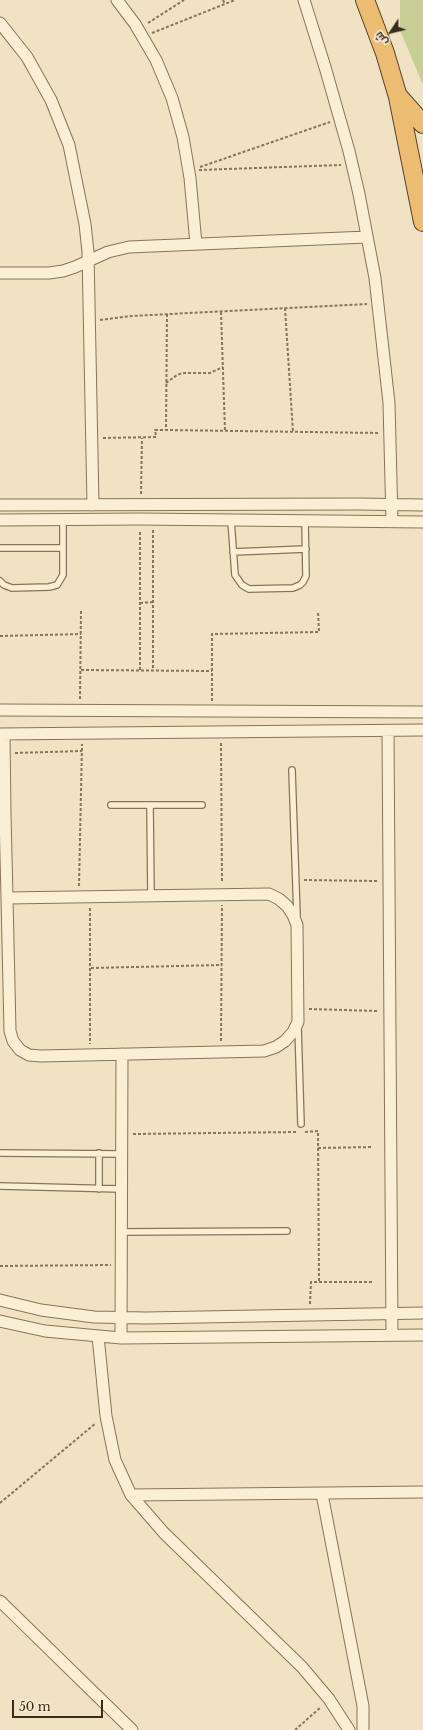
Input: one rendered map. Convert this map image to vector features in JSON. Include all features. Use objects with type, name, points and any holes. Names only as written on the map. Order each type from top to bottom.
[{"type":"highway","points":[[365,0],[385,53],[398,97],[423,222]]},
{"type":"highway","points":[[373,21],[380,0]]},
{"type":"highway","points":[[398,97],[423,124]]},
{"type":"street","points":[[117,0],[140,33],[156,60],[172,98],[183,137],[189,171],[196,244]]},
{"type":"street","points":[[304,0],[340,118],[352,165],[367,237],[378,304],[388,390],[392,521]]},
{"type":"street","points":[[0,23],[27,57],[51,100],[69,145],[85,224],[88,262],[93,505]]},
{"type":"street","points":[[0,273],[49,273],[63,271],[88,262],[108,252],[129,247],[367,237]]},
{"type":"street","points":[[0,505],[423,505]]},
{"type":"street","points":[[0,520],[231,519],[423,522]]},
{"type":"street","points":[[0,710],[423,712]]},
{"type":"street","points":[[7,898],[269,894],[279,899],[293,914],[297,925],[298,1022],[293,1032],[276,1048],[264,1051],[90,1055],[29,1055],[20,1050],[13,1041],[10,1030],[7,898],[2,814],[4,753],[2,734],[423,730]]},
{"type":"street","points":[[388,731],[392,1335]]},
{"type":"street","points":[[121,1338],[122,1054]]},
{"type":"street","points":[[0,1300],[68,1314],[94,1317],[310,1316],[423,1313]]},
{"type":"street","points":[[0,1321],[45,1331],[121,1338],[423,1335]]},
{"type":"street","points":[[98,1336],[106,1416],[116,1460],[131,1495],[164,1533],[302,1667],[329,1700],[349,1730]]},
{"type":"street","points":[[131,1495],[423,1492]]},
{"type":"street","points":[[322,1494],[363,1706],[363,1730]]},
{"type":"street","points":[[0,1601],[132,1730]]},
{"type":"lane","points":[[0,581],[4,585],[12,588],[49,587],[57,585],[63,575],[63,519]]},
{"type":"lane","points":[[231,519],[235,575],[242,585],[249,589],[292,588],[300,585],[305,579],[305,520]]},
{"type":"lane","points":[[0,548],[63,548]]},
{"type":"lane","points":[[233,552],[306,549]]},
{"type":"lane","points":[[292,770],[297,925]]},
{"type":"lane","points":[[150,805],[151,896]]},
{"type":"lane","points":[[111,806],[202,805]]},
{"type":"lane","points":[[298,1022],[301,1124]]},
{"type":"lane","points":[[0,1153],[122,1154]]},
{"type":"lane","points":[[99,1154],[99,1189]]},
{"type":"lane","points":[[0,1186],[122,1189]]},
{"type":"lane","points":[[121,1232],[287,1231]]},
{"type":"path","points":[[140,33],[184,0]]},
{"type":"path","points":[[223,0],[225,4]]},
{"type":"path","points":[[140,33],[235,0]]},
{"type":"path","points":[[189,171],[340,118]]},
{"type":"path","points":[[189,171],[352,165]]},
{"type":"path","points":[[89,322],[131,316],[378,304]]},
{"type":"path","points":[[285,308],[293,432]]},
{"type":"path","points":[[221,311],[225,431]]},
{"type":"path","points":[[166,430],[167,314]]},
{"type":"path","points":[[166,383],[177,375],[189,373],[210,373],[223,367]]},
{"type":"path","points":[[92,438],[156,438],[155,430],[390,433]]},
{"type":"path","points":[[141,504],[142,438]]},
{"type":"path","points":[[140,519],[140,670]]},
{"type":"path","points":[[153,519],[153,670]]},
{"type":"path","points":[[140,602],[153,602]]},
{"type":"path","points":[[212,711],[212,634],[319,632],[318,610]]},
{"type":"path","points":[[80,710],[81,612]]},
{"type":"path","points":[[0,636],[81,634]]},
{"type":"path","points":[[80,670],[212,671]]},
{"type":"path","points":[[79,897],[83,733]]},
{"type":"path","points":[[4,753],[82,751]]},
{"type":"path","points":[[296,879],[389,881]]},
{"type":"path","points":[[90,897],[90,1055]]},
{"type":"path","points":[[90,968],[221,965]]},
{"type":"path","points":[[298,1008],[390,1011]]},
{"type":"path","points":[[122,1134],[318,1131],[319,1282]]},
{"type":"path","points":[[318,1148],[373,1148]]},
{"type":"path","points":[[0,1266],[121,1265]]},
{"type":"path","points":[[310,1316],[311,1282],[373,1282]]},
{"type":"path","points":[[0,1503],[106,1416]]},
{"type":"path","points":[[295,1730],[329,1700]]},
{"type":"green space","points":[[400,0],[423,0],[423,85],[400,30]]}]
